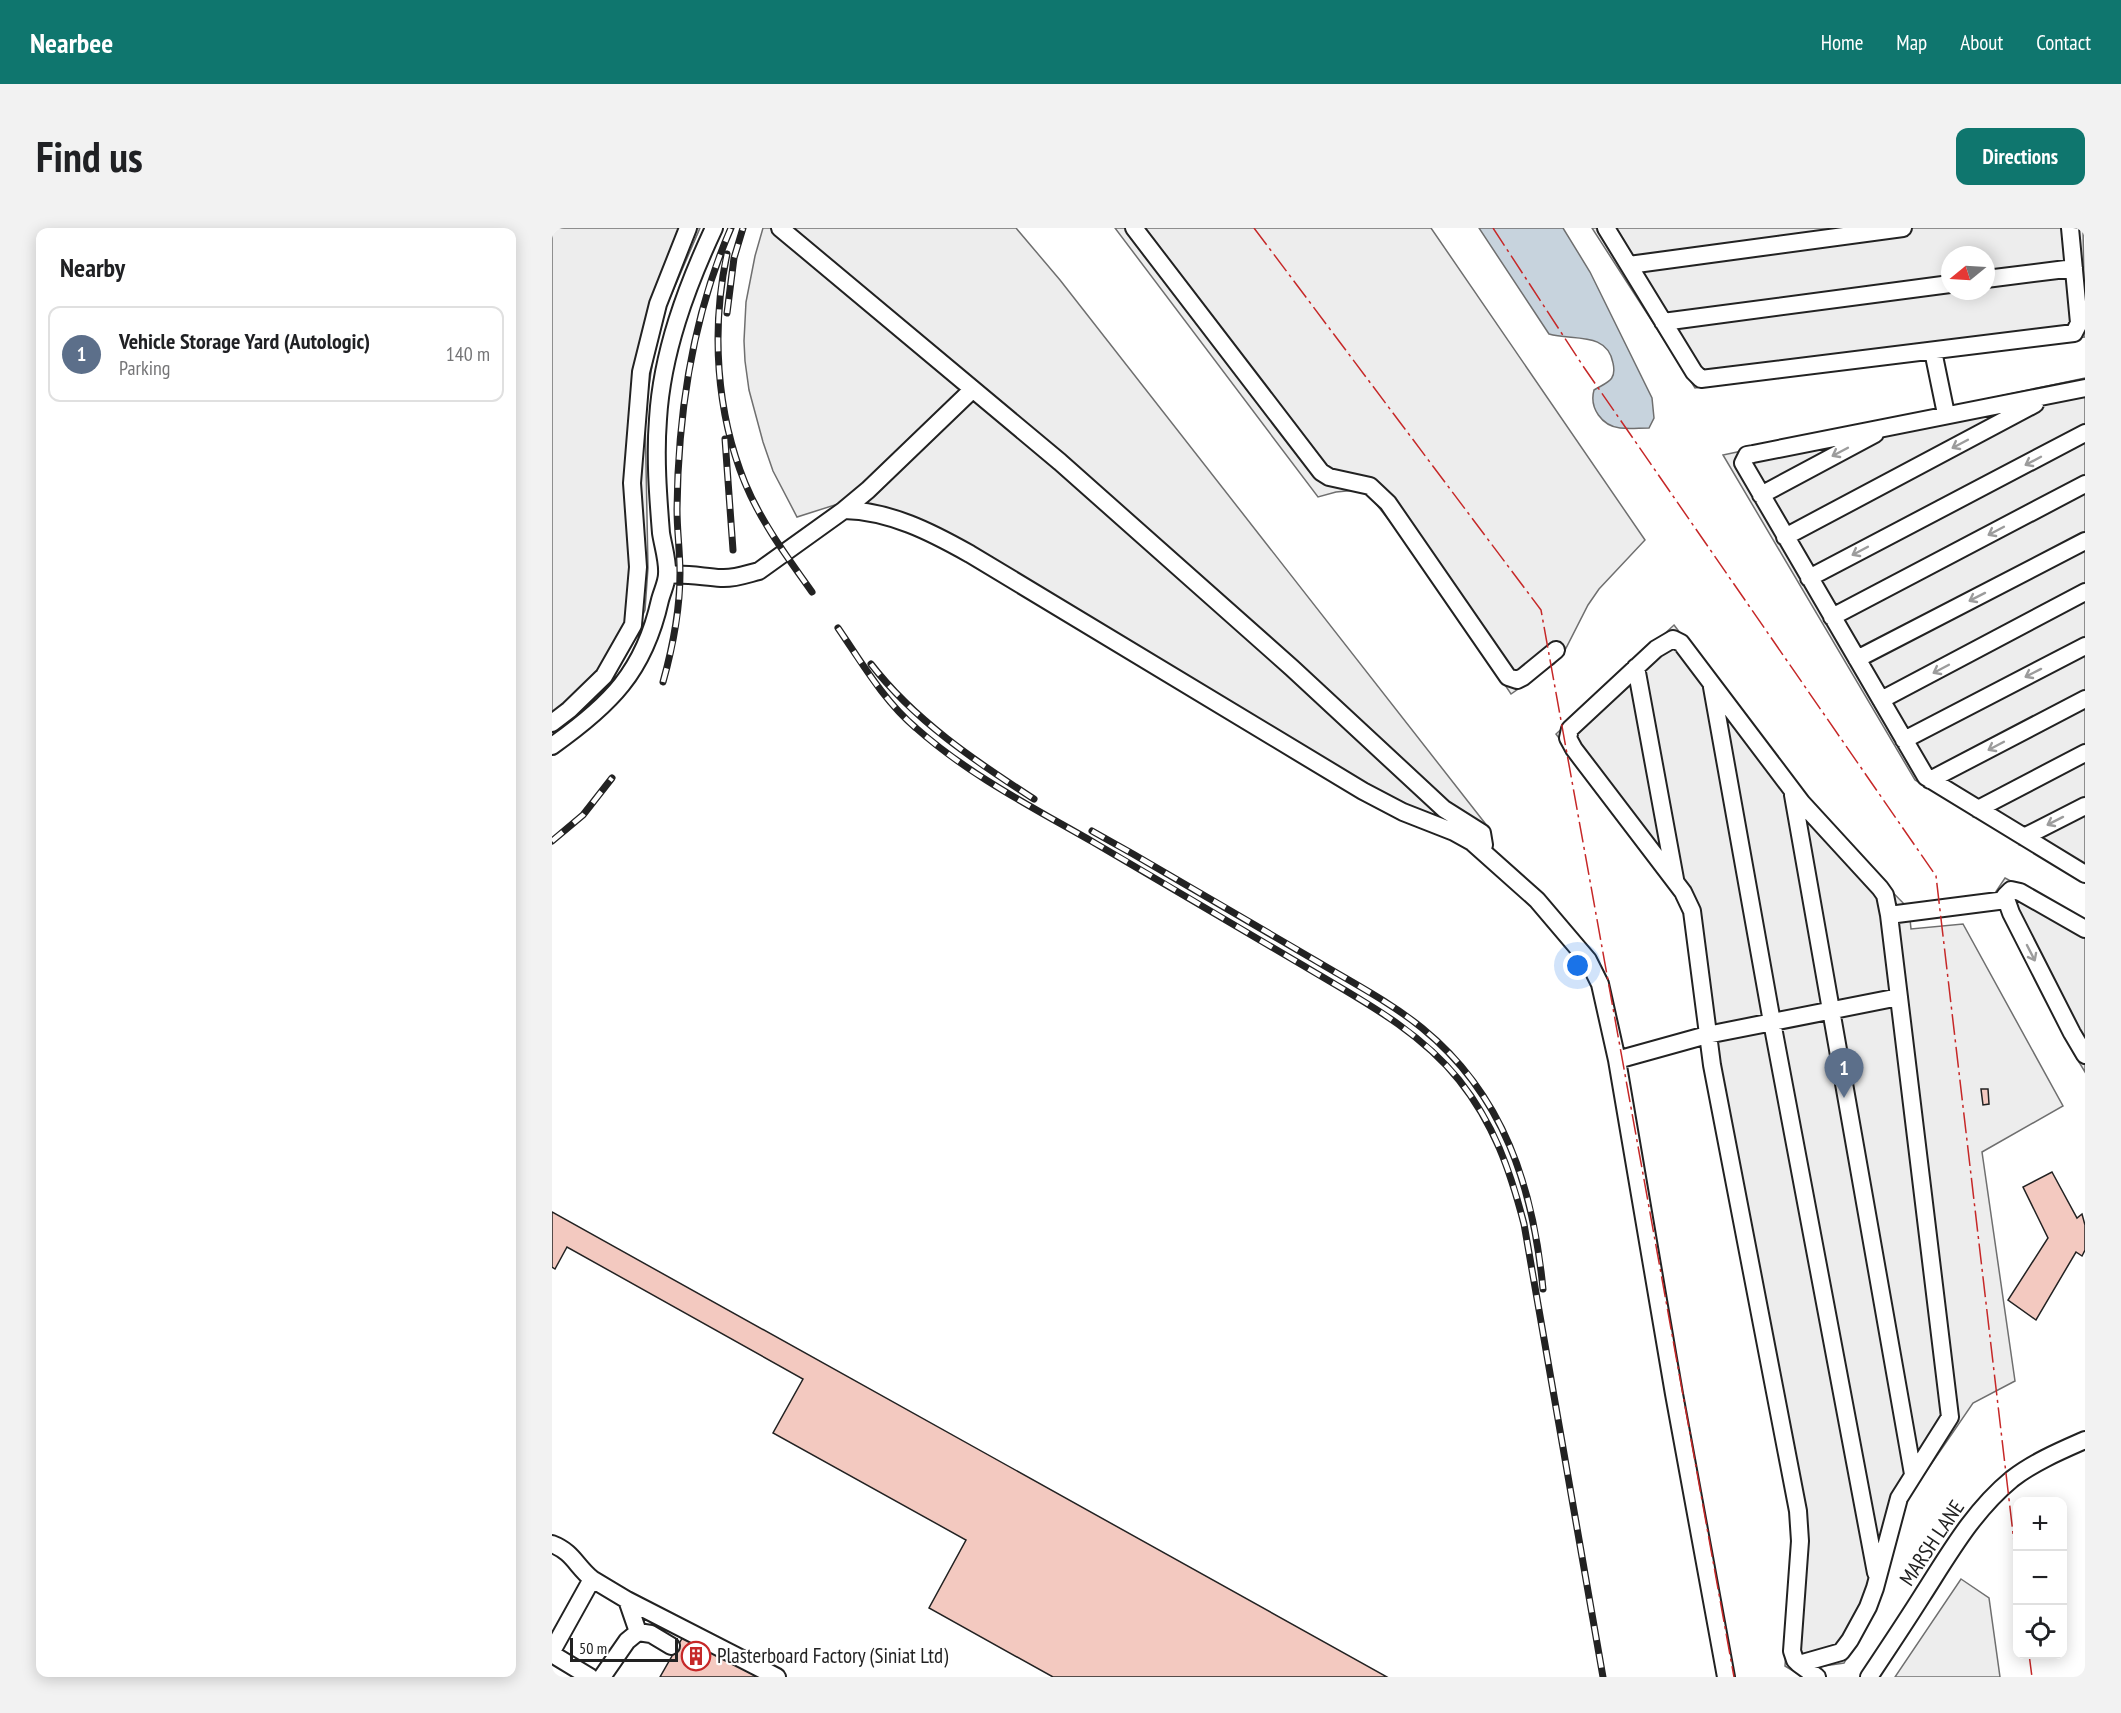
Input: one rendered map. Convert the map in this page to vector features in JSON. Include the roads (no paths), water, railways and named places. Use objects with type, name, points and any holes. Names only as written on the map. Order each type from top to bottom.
[{"type":"street","points":[[552,723],[604,676],[633,626],[637,589],[637,528],[632,483],[641,372],[658,304],[688,228]]},
{"type":"street","points":[[552,746],[605,705],[622,686],[646,645],[657,615],[668,575],[661,525],[657,453],[658,417],[663,385],[682,305],[714,228]]},
{"type":"street","points":[[780,228],[1060,462],[1283,660],[1444,809],[1482,833],[1484,845],[1481,850]]},
{"type":"street","points":[[1134,228],[1322,472],[1329,477],[1370,486],[1388,503],[1508,677],[1517,680],[1523,677],[1556,650]]},
{"type":"street","points":[[1606,228],[1694,372],[1701,379],[2074,333],[2079,323],[2070,228]]},
{"type":"street","points":[[1629,265],[1903,228]]},
{"type":"street","points":[[1995,278],[2074,268]]},
{"type":"street","points":[[1663,321],[1941,285]]},
{"type":"street","points":[[1933,351],[1946,414]]},
{"type":"street","points":[[2081,866],[2024,837],[1930,780],[1922,772],[1743,463],[1747,455],[2085,388]]},
{"type":"street","points":[[668,575],[723,578],[744,576],[759,571],[868,490],[972,390]]},
{"type":"street","points":[[1785,537],[2049,396]]},
{"type":"street","points":[[1761,495],[1892,425]]},
{"type":"street","points":[[1809,578],[2085,433]]},
{"type":"street","points":[[1832,617],[2085,484]]},
{"type":"street","points":[[843,510],[867,512],[924,530],[958,548],[1364,791],[1403,812],[1455,832],[1481,850],[1529,892],[1588,960],[1604,995],[1617,1060],[1725,1677]]},
{"type":"street","points":[[637,528],[661,525]]},
{"type":"street","points":[[1857,659],[2085,541]]},
{"type":"street","points":[[1881,700],[2085,592]]},
{"type":"street","points":[[1799,1664],[1834,1655],[1846,1647],[1868,1607],[1875,1588],[1899,1498],[1948,1422],[1950,1409],[1889,915],[1885,895],[1880,888],[1823,828],[1681,643],[1672,639],[1662,644],[1570,729],[1568,738],[1687,898],[1692,911],[1707,1035],[1795,1491],[1800,1541],[1792,1651],[1795,1660],[1799,1664],[1817,1677]]},
{"type":"street","points":[[1904,740],[2085,646]]},
{"type":"street","points":[[1636,667],[1676,883]]},
{"type":"street","points":[[1711,682],[1772,1022],[1877,1576]]},
{"type":"street","points":[[1930,780],[2085,699]]},
{"type":"street","points":[[1978,809],[2085,753]]},
{"type":"street","points":[[1793,791],[1913,1474]]},
{"type":"street","points":[[2024,837],[2085,806]]},
{"type":"street","points":[[2085,929],[2014,890],[2007,892],[2005,896],[2085,1055]]},
{"type":"street","points":[[1889,915],[2006,900]]},
{"type":"street","points":[[1617,1060],[1707,1035],[1899,997]]},
{"type":"street","name":"MARSH LANE","points":[[1869,1677],[1965,1529],[1980,1511],[2013,1479],[2034,1464],[2085,1440]]},
{"type":"street","points":[[552,1544],[569,1552],[581,1569],[592,1579],[777,1677]]},
{"type":"street","points":[[590,1677],[552,1653],[592,1579]]},
{"type":"street","points":[[627,1599],[638,1632]]},
{"type":"street","points":[[602,1677],[627,1641],[638,1632],[651,1634],[671,1646]]},
{"type":"railway","points":[[663,682],[673,642],[679,601],[678,473],[690,366],[707,295],[731,228]]},
{"type":"railway","points":[[727,313],[734,258],[743,228]]},
{"type":"railway","points":[[727,254],[719,311],[719,370],[722,399],[735,456],[759,512],[812,592]]},
{"type":"railway","points":[[725,439],[733,550]]},
{"type":"railway","points":[[838,628],[894,706],[916,728],[957,761],[1002,790],[1173,888],[1387,1016],[1425,1045],[1459,1080],[1482,1113],[1499,1148],[1507,1166],[1524,1224],[1603,1677]]},
{"type":"railway","points":[[871,664],[906,703],[946,738],[1034,799]]},
{"type":"railway","points":[[552,841],[583,815],[612,778]]},
{"type":"railway","points":[[1092,831],[1384,1001],[1422,1028],[1450,1054],[1474,1083],[1494,1113],[1510,1145],[1531,1215],[1543,1289]]},
{"type":"place","name":"Vehicle Storage Yard (Autologic)","points":[[1844,1098]]},
{"type":"place","name":"Plasterboard Factory (Siniat Ltd)","points":[[696,1656]]}]
